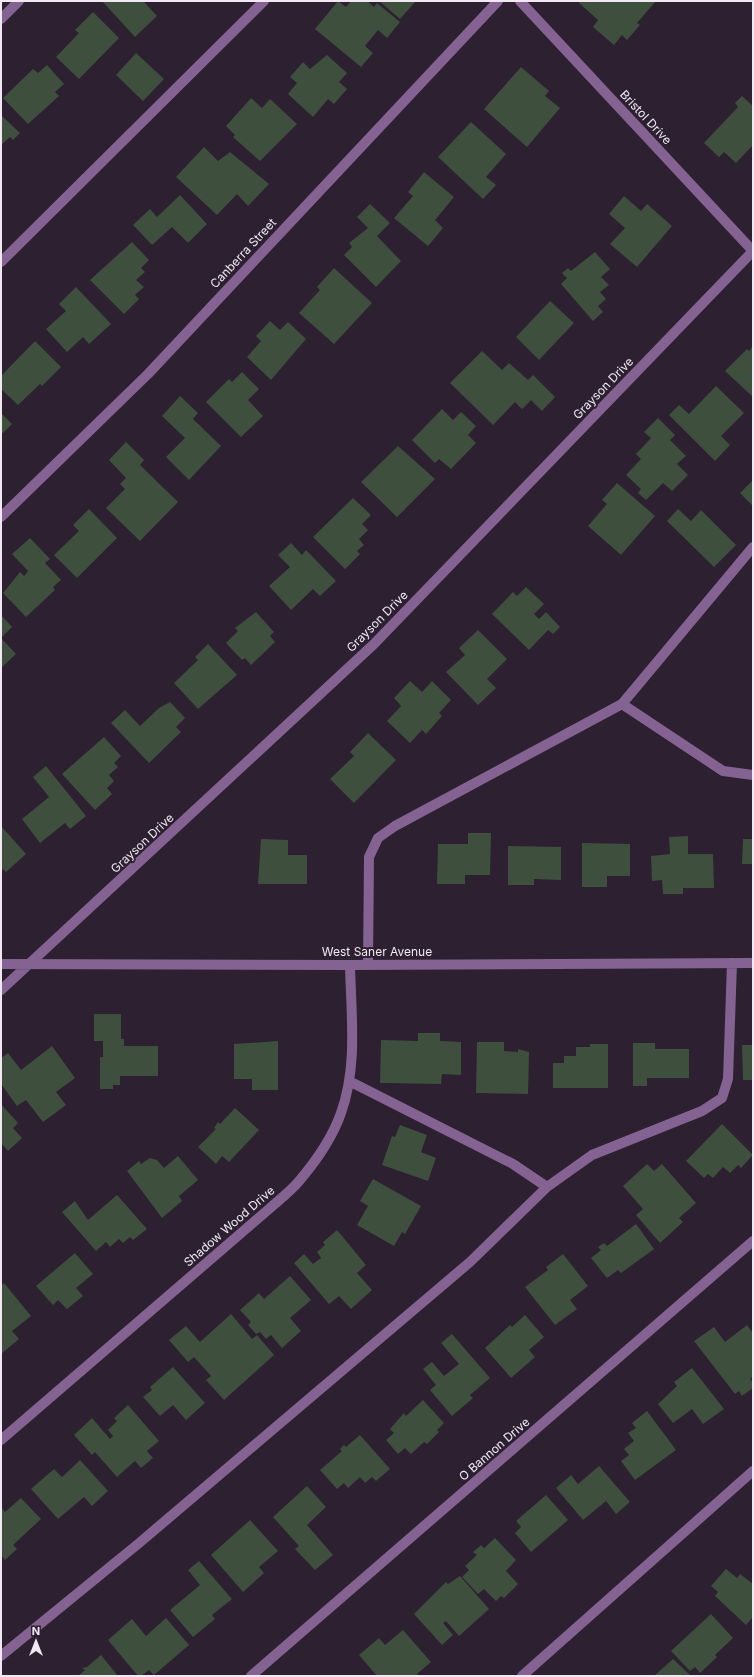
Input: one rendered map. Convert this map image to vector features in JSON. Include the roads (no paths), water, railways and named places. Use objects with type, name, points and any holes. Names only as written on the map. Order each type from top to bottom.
[{"type":"street","points":[[1,19],[19,1]]},
{"type":"street","points":[[1,262],[264,1]]},
{"type":"street","name":"Canberra Street","points":[[1,517],[148,374],[498,1]]},
{"type":"street","name":"Bristol Drive","points":[[520,1],[753,251]]},
{"type":"street","name":"Grayson Drive","points":[[1,990],[31,964],[374,644],[753,251]]},
{"type":"street","points":[[368,964],[370,857],[378,838],[395,826],[622,704],[753,547]]},
{"type":"street","points":[[622,704],[723,771],[753,775]]},
{"type":"street","points":[[1,1656],[144,1539],[470,1262],[547,1187],[592,1155],[702,1111],[722,1098],[728,1079],[732,963]]},
{"type":"street","name":"West Saner Avenue","points":[[1,964],[350,965],[753,963]]},
{"type":"street","name":"Shadow Wood Drive","points":[[1,1440],[269,1209],[299,1181],[322,1150],[341,1114],[349,1081],[352,1053],[350,965]]},
{"type":"street","points":[[349,1081],[513,1164],[547,1187]]},
{"type":"street","name":"O Bannon Drive","points":[[251,1676],[753,1241]]},
{"type":"street","points":[[522,1676],[753,1471]]}]
